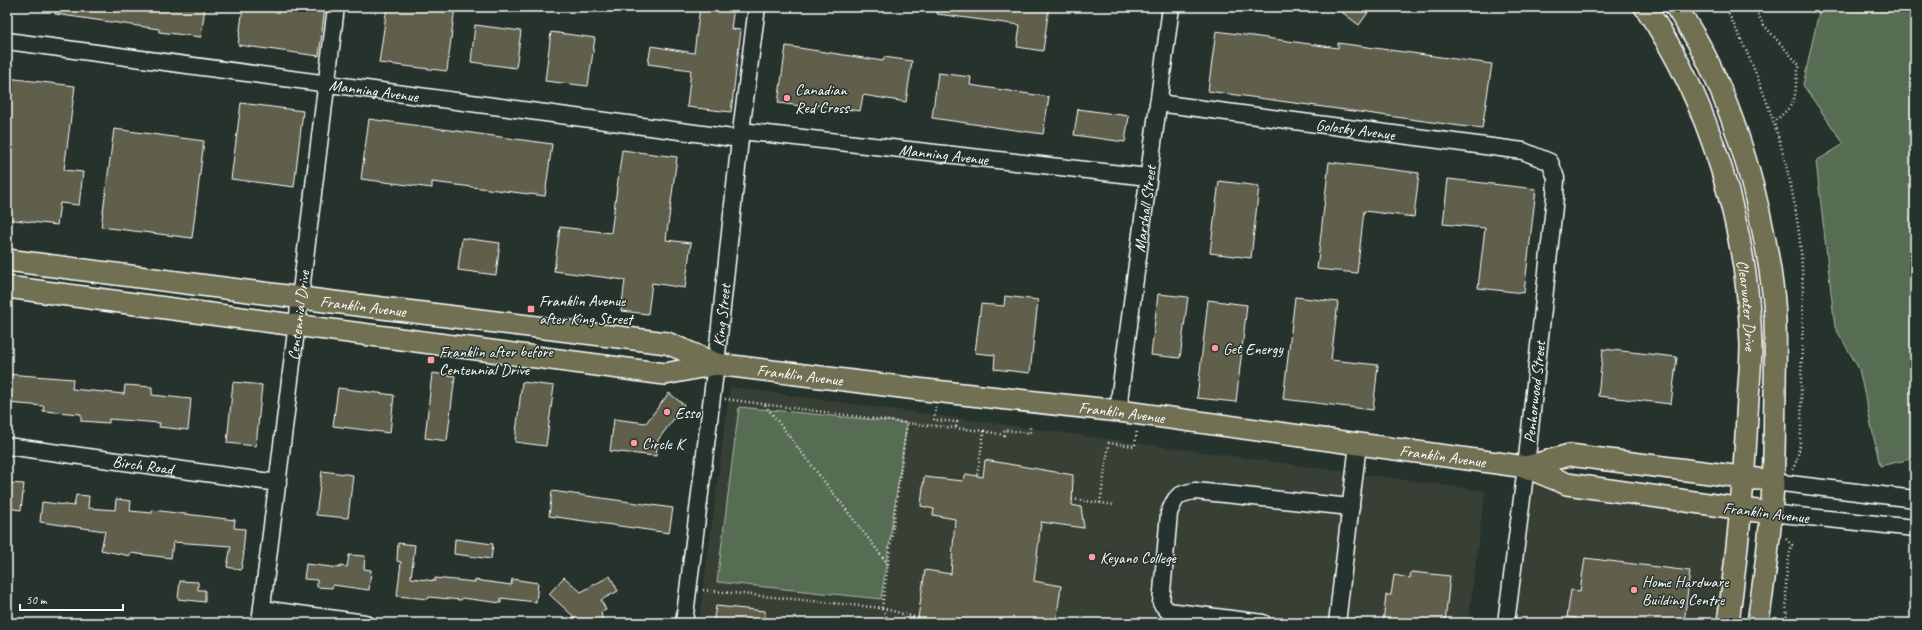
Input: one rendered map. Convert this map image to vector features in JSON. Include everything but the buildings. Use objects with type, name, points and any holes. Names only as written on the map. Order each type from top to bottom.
[{"type":"main road","name":"Clearwater Drive","points":[[1645,7],[1656,24],[1684,76],[1704,121],[1722,174],[1733,217],[1746,293],[1751,347],[1744,478],[1742,510],[1728,623]]},
{"type":"main road","name":"Clearwater Drive","points":[[1676,7],[1701,48],[1733,122],[1748,168],[1768,256],[1773,294],[1780,482],[1771,513],[1758,623]]},
{"type":"main road","name":"Franklin Avenue","points":[[7,260],[667,343],[716,364],[925,390],[1139,413],[1526,467],[1567,484],[1771,513]]},
{"type":"main road","name":"Franklin Avenue","points":[[7,287],[665,374],[716,364]]},
{"type":"main road","name":"Franklin Avenue","points":[[1526,467],[1569,455],[1780,482]]},
{"type":"street","name":"Centennial Drive","points":[[261,616],[297,325],[302,298],[336,7]]},
{"type":"street","name":"King Street","points":[[684,623],[716,364],[740,135],[757,7]]},
{"type":"street","name":"Marshall Street","points":[[1119,411],[1120,393],[1171,7]]},
{"type":"street","name":"Manning Avenue","points":[[7,40],[327,84],[740,135],[1148,177]]},
{"type":"street","name":"Golosky Avenue","points":[[1158,103],[1523,151],[1550,162]]},
{"type":"street","name":"Penhorwood Street","points":[[1506,623],[1526,467],[1555,197],[1556,178],[1550,162]]},
{"type":"street","points":[[1337,623],[1358,444]]},
{"type":"street","name":"Birch Road","points":[[7,446],[278,483]]},
{"type":"street","name":"Franklin Avenue","points":[[1780,482],[1915,499]]},
{"type":"street","points":[[1263,623],[1168,611],[1161,603],[1169,513],[1174,499],[1181,494],[1195,491],[1350,507]]},
{"type":"street","name":"Franklin Avenue","points":[[1771,513],[1915,528]]},
{"type":"street","points":[[261,616],[365,623]]},
{"type":"path","points":[[1726,7],[1743,41],[1773,122],[1792,194],[1800,243],[1802,300],[1800,433],[1796,465],[1780,482]]},
{"type":"path","points":[[1754,7],[1763,24],[1800,66],[1797,70],[1794,100],[1788,110],[1773,122]]},
{"type":"path","points":[[725,399],[907,423],[984,430],[1004,435],[1004,430],[1030,433],[1030,426]]},
{"type":"path","points":[[764,404],[888,564]]},
{"type":"path","points":[[1100,503],[1109,443],[1135,446],[1139,413]]},
{"type":"path","points":[[890,623],[882,608],[907,423]]},
{"type":"path","points":[[977,476],[984,430]]},
{"type":"path","points":[[1072,499],[1114,505]]},
{"type":"path","points":[[688,589],[882,608],[918,618]]},
{"type":"shaded area","name":"Keyano College","points":[[730,387],[1485,491],[1468,623],[699,623]]},
{"type":"shaded area","points":[[1526,467],[1742,510],[1728,623],[1506,623]]},
{"type":"green space","points":[[1820,7],[1915,7],[1915,458],[1880,466],[1859,369],[1835,327],[1816,161],[1844,144],[1803,85]]},
{"type":"green space","points":[[739,407],[907,423],[881,599],[717,582]]},
{"type":"place","name":"Canadian Red Cross","points":[[787,98]]},
{"type":"place","name":"Franklin Avenue after King Street","points":[[531,309]]},
{"type":"place","name":"Get Energy","points":[[1215,348]]},
{"type":"place","name":"Franklin after before Centennial Drive","points":[[431,360]]},
{"type":"place","name":"Esso","points":[[667,412]]},
{"type":"place","name":"Circle K","points":[[634,443]]},
{"type":"place","name":"Keyano College","points":[[1092,557]]},
{"type":"place","name":"Home Hardware Building Centre","points":[[1634,590]]}]
